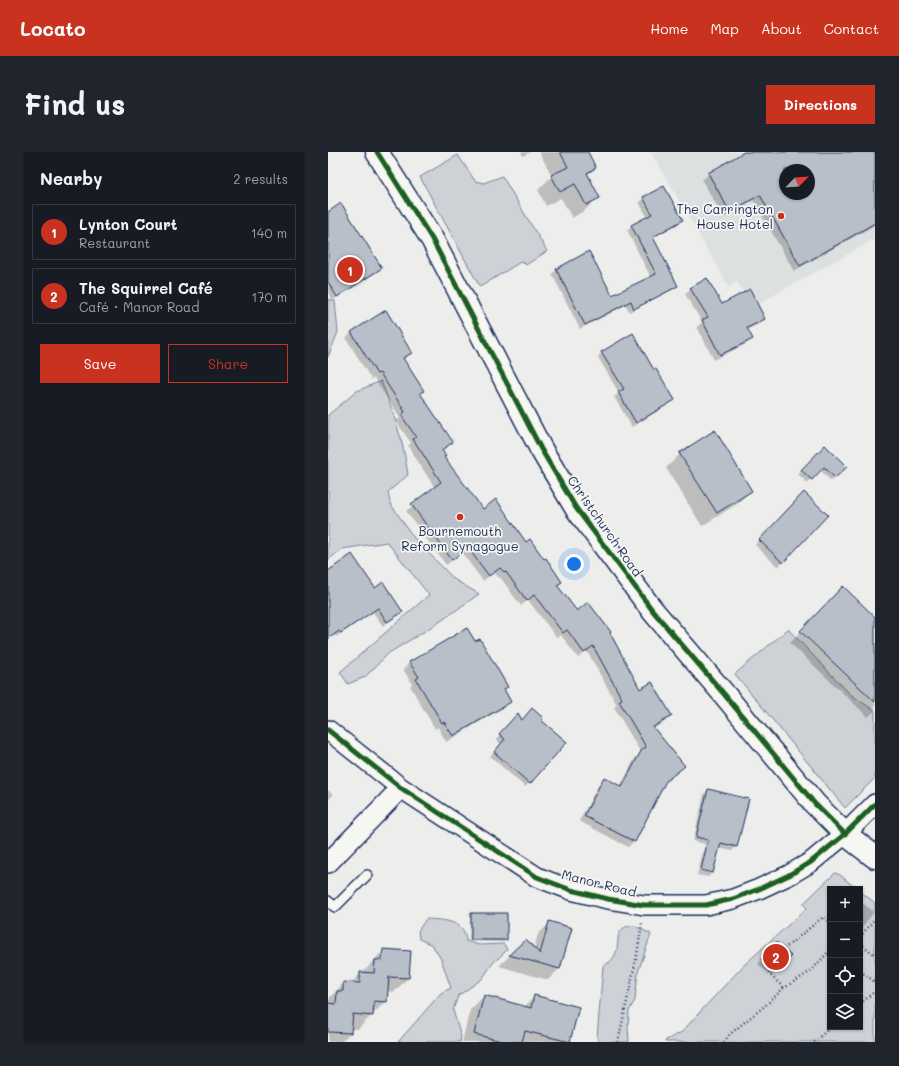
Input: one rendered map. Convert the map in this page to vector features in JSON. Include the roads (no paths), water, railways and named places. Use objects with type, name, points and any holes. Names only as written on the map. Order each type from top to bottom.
[{"type":"main road","name":"Christchurch Road","points":[[377,152],[432,240],[541,449],[576,508],[652,611],[724,694],[815,804],[845,834],[875,857]]},
{"type":"street","name":"Manor Road","points":[[328,730],[401,788],[537,877],[571,890],[608,899],[644,905],[706,905],[733,899],[759,889],[789,875],[811,862],[845,834],[875,804]]},
{"type":"street","points":[[328,864],[401,788]]},
{"type":"lane","points":[[328,901],[335,907],[367,875]]},
{"type":"place","name":"The Carrington House Hotel","points":[[781,216]]},
{"type":"place","name":"Lynton Court","points":[[350,270]]},
{"type":"place","name":"Bournemouth Reform Synagogue","points":[[460,517]]},
{"type":"place","name":"The Squirrel Café","points":[[776,957]]}]
